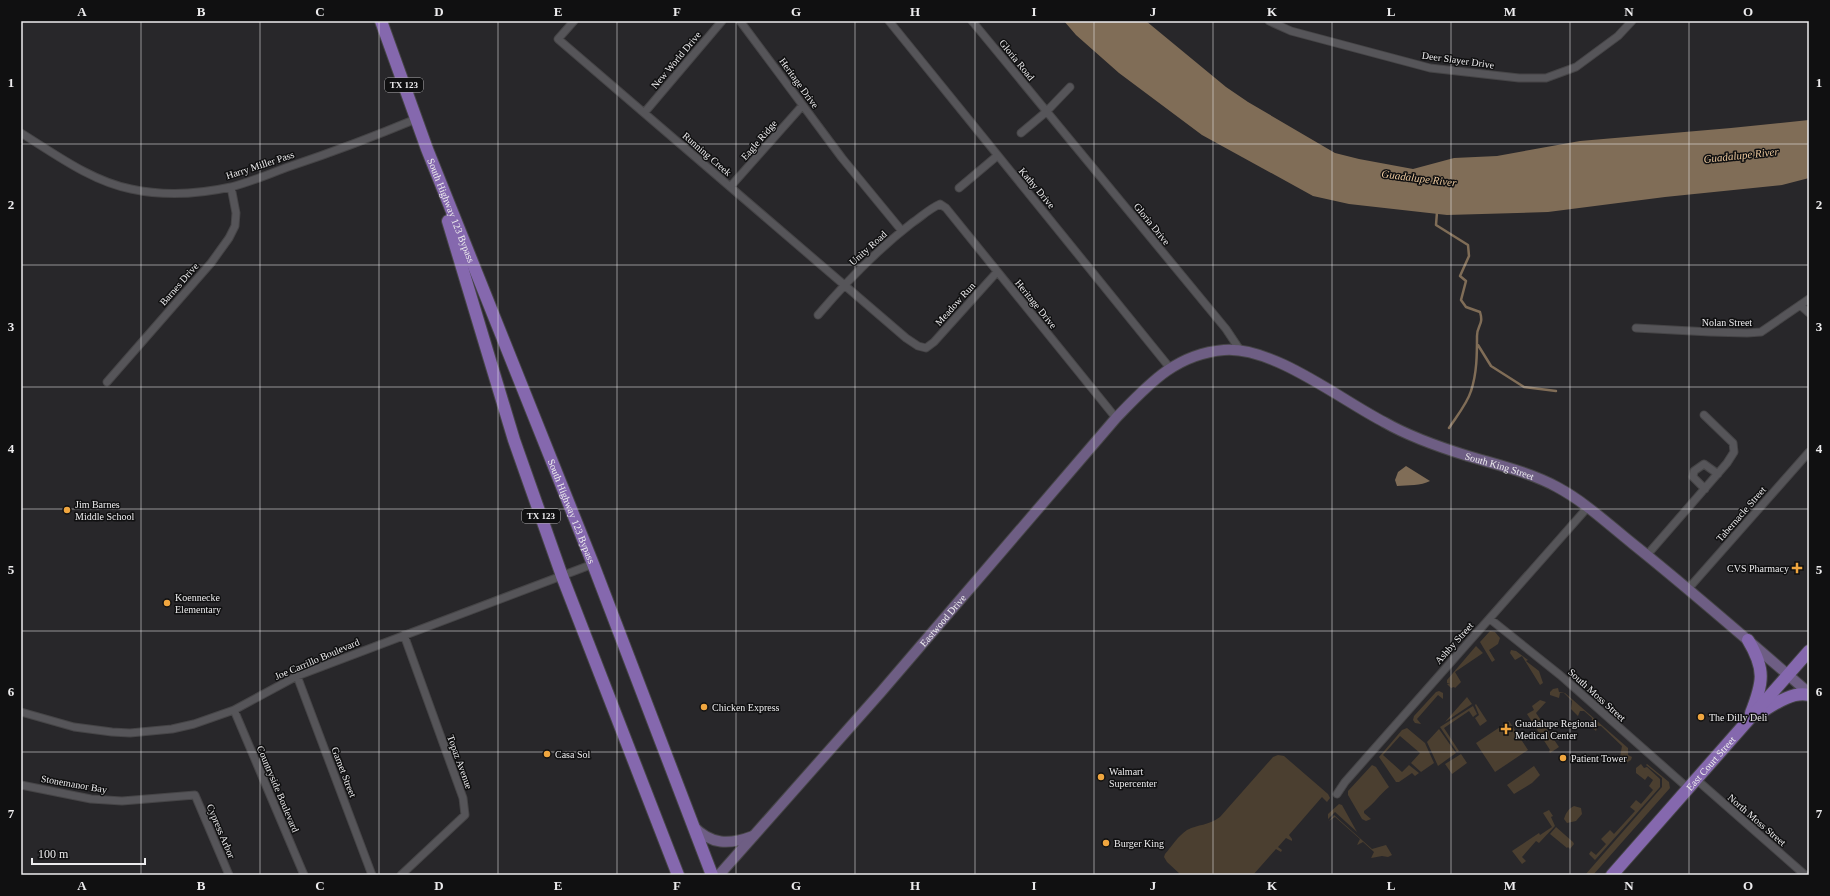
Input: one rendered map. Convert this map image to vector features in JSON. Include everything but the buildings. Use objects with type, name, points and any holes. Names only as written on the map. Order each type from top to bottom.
[{"type":"main road","name":"South Highway 123 Bypass","points":[[381,21],[427,149],[593,564],[712,875]]},
{"type":"main road","name":"South Highway 123 Bypass","points":[[427,149],[514,440],[562,576],[678,875]]},
{"type":"main road","name":"South King Street","points":[[1170,368],[1196,356],[1224,350],[1240,350],[1272,359],[1409,435],[1539,478],[1573,496],[1588,507],[1688,589],[1809,694]]},
{"type":"main road","name":"Eastwood Drive","points":[[719,875],[889,683],[1116,418],[1146,387],[1170,368]]},
{"type":"main road","points":[[1747,721],[1761,682],[1762,673],[1759,660],[1748,640]]},
{"type":"main road","name":"East Court Street","points":[[1614,874],[1809,651]]},
{"type":"main road","points":[[1747,721],[1773,704],[1799,695],[1809,694]]},
{"type":"main road","points":[[692,825],[705,836],[719,842],[735,842],[755,835]]},
{"type":"street","name":"Running Creek","points":[[574,21],[558,39],[845,284],[906,338],[918,346],[926,348]]},
{"type":"street","name":"New World Drive","points":[[644,113],[722,21]]},
{"type":"street","name":"Heritage Drive","points":[[740,21],[842,158],[902,231]]},
{"type":"street","name":"Kathy Drive","points":[[889,21],[1170,368]]},
{"type":"street","name":"Gloria Road","points":[[972,21],[1046,112]]},
{"type":"street","name":"Deer Slayer Drive","points":[[1269,21],[1291,31],[1430,68],[1519,78],[1546,78],[1576,67],[1618,36],[1632,21]]},
{"type":"street","points":[[1020,133],[1046,112],[1070,87]]},
{"type":"street","name":"Eagle Ridge","points":[[730,187],[802,106]]},
{"type":"street","name":"Gloria Drive","points":[[1046,112],[1226,328],[1240,350]]},
{"type":"street","name":"Harry Miller Pass","points":[[21,133],[72,165],[99,179],[130,189],[159,194],[184,193],[231,186],[327,154],[416,119]]},
{"type":"street","points":[[959,188],[997,156]]},
{"type":"street","name":"Barnes Drive","points":[[108,382],[211,263],[230,238],[236,213],[231,186]]},
{"type":"street","name":"Heritage Drive","points":[[940,204],[946,208],[1116,418]]},
{"type":"street","name":"Unity Road","points":[[818,315],[863,264],[932,207],[940,204]]},
{"type":"street","name":"Meadow Run","points":[[926,348],[934,342],[997,272]]},
{"type":"street","name":"Nolan Street","points":[[1636,328],[1732,333],[1761,332],[1809,299]]},
{"type":"street","points":[[1800,305],[1809,313]]},
{"type":"street","points":[[1647,555],[1727,464],[1734,452],[1733,443],[1704,415]]},
{"type":"street","name":"Tabernacle Street","points":[[1688,589],[1809,452]]},
{"type":"street","points":[[1705,489],[1697,483],[1693,477],[1694,471],[1704,464],[1718,474]]},
{"type":"street","name":"Ashby Street","points":[[1337,794],[1345,782],[1588,507]]},
{"type":"street","name":"Joe Carrillo Boulevard","points":[[21,712],[74,727],[130,733],[172,729],[194,724],[234,710],[297,676],[404,634],[593,564]]},
{"type":"street","name":"South Moss Street","points":[[1490,619],[1693,784]]},
{"type":"street","name":"Topaz Avenue","points":[[401,875],[465,814],[462,798],[404,634]]},
{"type":"street","name":"Garnet Street","points":[[297,676],[372,875]]},
{"type":"street","name":"Countryside Boulevard","points":[[234,710],[304,875]]},
{"type":"street","name":"Stonemanor Bay","points":[[21,784],[91,799],[122,801],[195,795]]},
{"type":"street","name":"North Moss Street","points":[[1693,784],[1805,875]]},
{"type":"street","name":"Cypress Arbor","points":[[195,795],[229,875]]},
{"type":"shaded area","points":[[1490,631],[1495,632],[1500,638],[1498,644],[1489,650],[1495,660],[1492,662],[1480,642]]},
{"type":"shaded area","points":[[1476,646],[1483,653],[1455,672],[1461,682],[1455,688],[1451,688],[1447,684],[1450,684],[1447,683],[1447,680]]},
{"type":"shaded area","points":[[1511,650],[1516,651],[1528,660],[1526,661],[1539,671],[1543,683],[1540,685],[1522,656],[1515,660],[1510,653]]},
{"type":"shaded area","points":[[1558,688],[1559,692],[1565,693],[1628,748],[1628,755],[1632,757],[1631,760],[1626,763],[1622,761],[1620,757],[1622,746],[1601,726],[1598,726],[1596,731],[1591,727],[1592,718],[1584,711],[1580,711],[1578,716],[1571,709],[1572,701],[1564,693],[1560,693],[1559,698],[1550,695],[1550,692],[1553,689]]},
{"type":"shaded area","points":[[1439,691],[1443,693],[1443,699],[1438,695],[1417,719],[1421,724],[1415,723],[1413,720],[1414,716],[1436,692]]},
{"type":"shaded area","points":[[1467,697],[1472,704],[1445,722]]},
{"type":"shaded area","points":[[1540,700],[1546,702],[1536,713],[1559,747],[1550,753],[1550,750],[1527,714],[1534,710],[1532,706]]},
{"type":"shaded area","points":[[1476,704],[1487,721],[1480,726],[1475,718],[1479,715],[1475,705]]},
{"type":"shaded area","points":[[1473,706],[1477,714],[1473,717],[1469,711],[1444,728],[1459,751],[1457,752],[1440,727]]},
{"type":"shaded area","points":[[1509,721],[1528,750],[1495,772],[1476,743]]},
{"type":"shaded area","points":[[1407,728],[1425,743],[1434,763],[1421,772],[1411,763],[1420,753],[1400,736],[1383,755],[1402,772],[1409,765],[1419,773],[1415,776],[1412,773],[1399,782],[1396,782],[1379,757],[1402,730]]},
{"type":"shaded area","points":[[1439,729],[1456,753],[1438,766],[1427,742]]},
{"type":"shaded area","points":[[1461,754],[1467,763],[1452,774],[1445,764]]},
{"type":"shaded area","points":[[1278,755],[1284,756],[1328,794],[1330,798],[1327,802],[1322,797],[1289,835],[1292,841],[1286,838],[1278,847],[1282,850],[1281,852],[1276,849],[1253,875],[1181,875],[1167,862],[1164,857],[1175,841],[1187,830],[1211,822],[1220,817],[1273,757]]},
{"type":"shaded area","points":[[1641,764],[1644,768],[1647,767],[1660,779],[1660,787],[1595,860],[1589,854],[1591,851],[1596,855],[1606,844],[1601,839],[1610,830],[1614,834],[1635,811],[1630,807],[1636,800],[1641,804],[1653,790],[1649,786],[1653,780],[1648,776],[1645,780],[1636,773],[1636,768]]},
{"type":"shaded area","points":[[1647,764],[1669,782],[1670,788],[1593,875],[1585,875],[1662,787],[1662,778],[1646,765]]},
{"type":"shaded area","points":[[1372,765],[1376,767],[1389,787],[1364,811],[1364,813],[1371,819],[1366,821],[1362,819],[1348,795],[1348,791]]},
{"type":"shaded area","points":[[1534,766],[1540,775],[1532,783],[1514,794],[1507,785]]},
{"type":"shaded area","points":[[1339,804],[1342,805],[1357,832],[1335,812],[1328,819],[1328,814]]},
{"type":"shaded area","points":[[1574,806],[1581,808],[1582,814],[1576,821],[1567,823],[1564,819],[1569,810]]},
{"type":"shaded area","points":[[1549,810],[1553,816],[1551,817],[1555,826],[1539,843],[1536,841],[1522,857],[1526,861],[1522,864],[1512,851],[1539,833],[1540,835],[1552,827],[1543,813]]},
{"type":"shaded area","points":[[1334,815],[1372,849],[1386,845],[1392,855],[1388,857],[1382,856],[1371,858],[1374,852],[1363,842],[1357,845],[1360,839],[1335,817],[1329,821]]},
{"type":"shaded area","points":[[1556,827],[1573,842],[1574,844],[1570,849],[1550,834]]},
{"type":"water","name":"Guadalupe River","points":[[1064,21],[1146,21],[1226,87],[1248,102],[1335,153],[1359,159],[1413,169],[1454,158],[1497,156],[1580,141],[1809,120],[1809,178],[1782,185],[1665,197],[1548,212],[1447,215],[1349,204],[1313,196],[1202,135],[1119,73],[1076,35]]},
{"type":"water","points":[[1406,466],[1430,481],[1419,485],[1397,486],[1395,480],[1398,472]]},
{"type":"waterway","points":[[1437,212],[1436,225],[1468,245],[1469,256],[1460,276],[1466,281],[1461,300],[1466,307],[1480,312],[1481,316],[1481,322],[1477,332],[1477,357],[1473,384],[1464,406],[1449,428]]},
{"type":"waterway","points":[[1478,345],[1491,366],[1524,387],[1556,391]]},
{"type":"place","name":"Jim Barnes Middle School","points":[[67,510]]},
{"type":"place","name":"CVS Pharmacy","points":[[1797,568]]},
{"type":"place","name":"Koennecke Elementary","points":[[167,603]]},
{"type":"place","name":"Chicken Express","points":[[704,707]]},
{"type":"place","name":"The Dilly Deli","points":[[1701,717]]},
{"type":"place","name":"Guadalupe Regional Medical Center","points":[[1506,729]]},
{"type":"place","name":"Casa Sol","points":[[547,754]]},
{"type":"place","name":"Patient Tower","points":[[1563,758]]},
{"type":"place","name":"Walmart Supercenter","points":[[1101,777]]},
{"type":"place","name":"Burger King","points":[[1106,843]]}]
